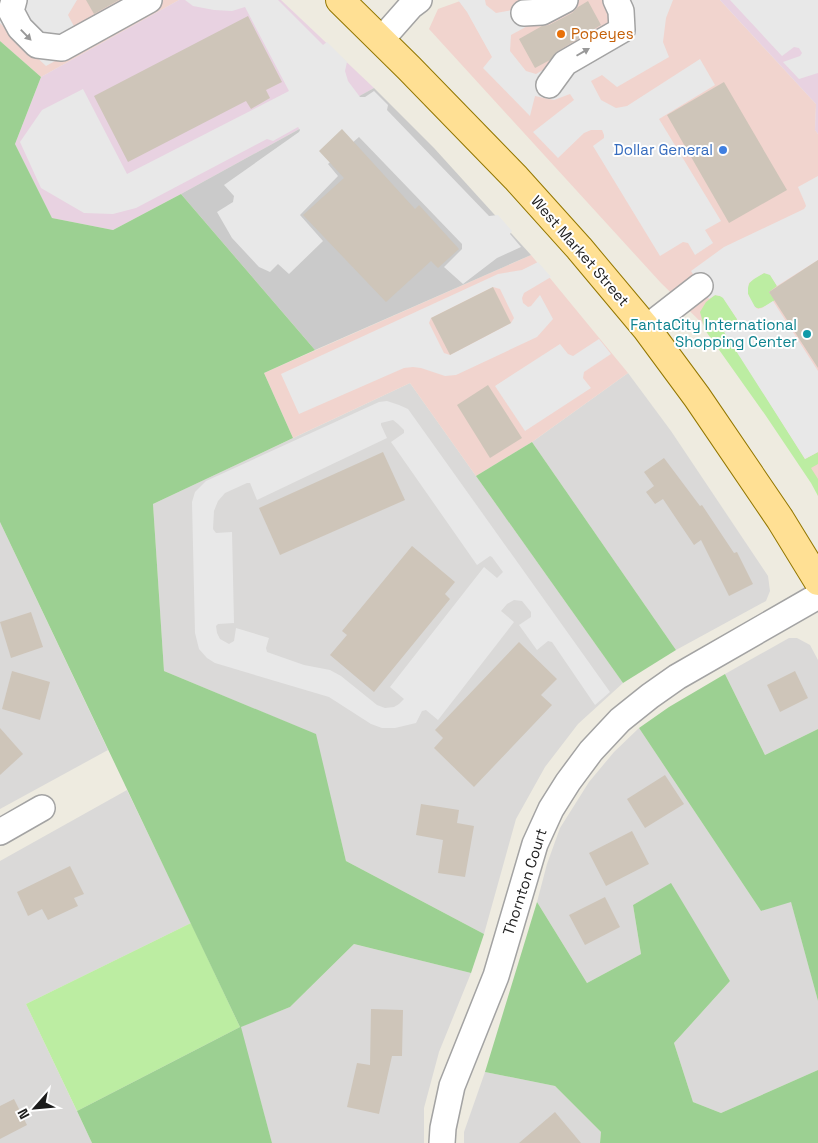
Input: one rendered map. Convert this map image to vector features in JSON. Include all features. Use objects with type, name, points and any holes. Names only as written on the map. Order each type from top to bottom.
[{"type":"main road","name":"West Market Street","points":[[340,0],[532,195],[646,328],[697,397],[780,519],[818,581]]},
{"type":"street","points":[[14,0],[10,11],[20,28],[37,45],[62,48],[149,0]]},
{"type":"street","points":[[381,40],[411,6],[419,0]]},
{"type":"street","points":[[524,13],[542,12],[565,0]]},
{"type":"street","points":[[549,85],[564,64],[622,30],[621,10],[616,0]]},
{"type":"street","points":[[646,328],[700,286]]},
{"type":"street","name":"Thornton Court","points":[[442,1143],[443,1128],[452,1086],[496,976],[535,844],[551,808],[568,782],[590,751],[620,720],[650,696],[677,677],[818,596]]},
{"type":"street","points":[[0,832],[42,808]]},
{"type":"shaded area","points":[[0,0],[179,0],[41,77],[0,41]]},
{"type":"shaded area","points":[[0,0],[77,0],[68,15],[84,45],[46,66],[0,23]]},
{"type":"shaded area","points":[[179,0],[281,0],[374,88],[113,230],[52,218],[15,144],[41,77]]},
{"type":"shaded area","points":[[185,0],[278,0],[323,45],[327,42],[347,62],[345,71],[348,81],[360,97],[365,97],[374,91],[388,105],[387,110],[489,216],[498,215],[512,231],[510,234],[521,247],[497,258],[463,284],[444,267],[462,249],[462,244],[359,137],[328,164],[338,176],[300,215],[323,241],[289,274],[278,264],[270,272],[259,267],[232,238],[217,212],[233,202],[234,196],[224,185],[299,132],[298,127],[273,141],[267,139],[136,208],[113,214],[84,213],[41,188],[20,142],[42,110],[83,89],[127,174],[289,91],[245,7],[232,11],[214,10],[193,6]]},
{"type":"shaded area","points":[[458,0],[485,0],[486,5],[496,13],[512,10],[530,0],[575,0],[511,35],[510,51],[526,71],[536,74],[607,33],[615,22],[604,0],[673,0],[666,18],[663,42],[669,57],[617,87],[602,75],[591,81],[601,100],[616,108],[627,106],[700,59],[715,85],[659,119],[721,221],[705,230],[713,243],[695,255],[688,243],[683,242],[660,256],[593,146],[604,138],[602,130],[591,130],[584,133],[558,158],[533,132],[574,100],[570,94],[554,100],[535,96],[530,116],[483,68],[492,57],[467,12]]},
{"type":"shaded area","points":[[463,0],[720,0],[816,104],[815,130],[818,134],[818,490],[707,328],[661,283],[429,29],[438,9]]},
{"type":"shaded area","points":[[720,0],[818,0],[818,134],[815,130],[816,104]]},
{"type":"shaded area","points":[[730,0],[818,0],[818,73],[799,79],[783,62],[800,56],[802,53],[799,48],[794,47],[782,56]]},
{"type":"shaded area","points":[[374,88],[434,148],[531,255],[315,350],[181,194]]},
{"type":"shaded area","points":[[818,176],[818,260],[777,286],[770,275],[764,273],[749,283],[748,288],[748,294],[758,309],[773,301],[818,371],[818,452],[805,459],[724,332],[737,322],[737,319],[723,298],[715,295],[709,299],[691,271],[724,247],[804,209],[806,206],[798,187]]},
{"type":"shaded area","points":[[531,255],[628,373],[532,442],[476,476],[410,383],[293,438],[264,373]]},
{"type":"shaded area","points":[[538,262],[551,277],[524,293],[522,298],[523,303],[528,307],[540,295],[553,319],[537,337],[456,375],[445,376],[421,368],[404,368],[299,414],[281,374],[498,274],[522,270]],"holes":[[[493,287],[500,289],[514,318],[511,323],[450,355],[444,353],[429,323],[431,318]]]},
{"type":"shaded area","points":[[599,339],[611,354],[584,372],[583,378],[591,388],[525,431],[495,386],[560,344],[568,354],[573,356]]},
{"type":"shaded area","points":[[628,373],[671,431],[768,576],[770,591],[766,601],[676,650],[532,442]]},
{"type":"shaded area","points":[[410,383],[623,683],[578,724],[545,767],[516,819],[484,934],[346,861],[315,734],[164,671],[153,504]]},
{"type":"shaded area","points":[[387,401],[408,409],[610,692],[595,705],[552,642],[548,641],[537,650],[519,625],[531,617],[531,612],[522,601],[514,600],[501,611],[514,622],[438,720],[426,710],[422,711],[416,723],[395,728],[382,728],[371,724],[329,697],[215,663],[207,658],[199,649],[195,633],[192,502],[195,492],[206,481],[379,402]],"holes":[[[393,420],[404,430],[404,433],[391,442],[477,565],[490,556],[503,572],[497,578],[484,567],[390,687],[404,699],[394,707],[385,708],[377,705],[341,676],[330,670],[304,665],[267,652],[266,648],[269,638],[236,628],[234,641],[229,644],[220,639],[216,626],[218,624],[234,623],[232,532],[216,533],[213,529],[214,511],[218,501],[225,493],[250,483],[257,500],[387,438],[381,423]]]},
{"type":"shaded area","points":[[0,522],[108,750],[0,809]]},
{"type":"shaded area","points":[[789,638],[797,638],[810,645],[818,660],[818,729],[765,755],[725,674]]},
{"type":"shaded area","points":[[639,728],[761,911],[791,901],[818,1001],[818,1070],[721,1113],[693,1102],[674,1043],[730,981],[671,884],[633,905],[641,954],[587,983],[537,902],[547,864],[560,828],[589,782],[614,752]]},
{"type":"shaded area","points":[[127,790],[191,923],[26,1004],[92,1143],[0,1143],[0,861]]},
{"type":"shaded area","points":[[354,944],[471,973],[439,1052],[424,1108],[424,1143],[272,1143],[240,1027],[290,1007]]},
{"type":"shaded area","points":[[485,1072],[555,1086],[601,1132],[600,1143],[464,1143],[464,1132]]},
{"type":"green space","points":[[0,41],[41,77],[15,144],[52,218],[113,230],[181,194],[315,350],[264,373],[293,438],[153,504],[164,671],[316,734],[346,861],[484,934],[471,973],[354,944],[290,1007],[241,1027],[272,1143],[92,1143],[77,1111],[240,1027],[0,522]]},
{"type":"green space","points":[[764,273],[770,274],[777,286],[769,292],[775,300],[764,307],[757,308],[750,300],[748,286],[753,280]]},
{"type":"green space","points":[[715,295],[723,297],[737,319],[734,325],[725,332],[805,459],[818,452],[818,464],[811,468],[818,479],[818,496],[766,416],[705,330],[700,312],[706,302]]},
{"type":"green space","points":[[532,442],[676,650],[623,683],[476,476]]},
{"type":"green space","points":[[725,674],[765,755],[818,729],[818,1001],[791,902],[761,911],[639,728],[669,707]]},
{"type":"green space","points":[[671,883],[730,981],[674,1043],[693,1102],[721,1113],[818,1070],[818,1143],[600,1143],[601,1132],[555,1086],[485,1072],[537,902],[587,983],[641,954],[633,905]]},
{"type":"green space","points":[[191,923],[240,1027],[77,1111],[26,1004]]},
{"type":"building","points":[[86,0],[119,0],[94,14]]},
{"type":"building","name":"Popeyes","points":[[588,1],[601,25],[558,51],[550,60],[535,68],[519,39],[542,26],[549,25],[572,13]]},
{"type":"building","points":[[248,16],[282,82],[266,90],[270,98],[251,109],[246,101],[128,162],[94,96]]},
{"type":"building","points":[[724,82],[787,190],[729,223],[667,115]]},
{"type":"building","points":[[342,129],[415,209],[419,205],[459,249],[438,268],[431,261],[386,302],[303,215],[344,178],[319,151]]},
{"type":"building","name":"FantaCity International Shopping Center","points":[[818,260],[818,368],[769,292]]},
{"type":"building","points":[[493,287],[511,323],[450,355],[431,318]]},
{"type":"building","points":[[488,385],[522,438],[490,458],[457,405]]},
{"type":"building","points":[[383,452],[405,500],[280,555],[259,508]]},
{"type":"building","points":[[664,458],[700,506],[702,505],[734,553],[737,552],[753,584],[729,596],[701,540],[694,545],[663,499],[655,504],[646,492],[654,486],[644,472]]},
{"type":"building","points":[[412,546],[455,582],[445,594],[450,599],[374,692],[330,655],[347,635],[342,631]]},
{"type":"building","points":[[31,612],[43,647],[11,658],[0,622]]},
{"type":"building","points":[[519,642],[557,679],[541,695],[552,705],[474,787],[434,748],[443,738],[435,730]]},
{"type":"building","points":[[12,671],[50,682],[40,720],[2,709]]},
{"type":"building","points":[[795,671],[808,698],[780,712],[767,685]]},
{"type":"building","points":[[0,728],[23,754],[0,775]]},
{"type":"building","points":[[665,775],[684,804],[645,828],[627,799]]},
{"type":"building","points":[[421,804],[459,810],[457,823],[474,826],[465,877],[438,873],[443,840],[416,835]]},
{"type":"building","points":[[632,831],[649,864],[606,886],[589,853]]},
{"type":"building","points":[[70,866],[84,894],[74,898],[78,906],[48,920],[42,909],[28,916],[17,892]]},
{"type":"building","points":[[605,897],[620,927],[585,945],[569,915]]},
{"type":"building","points":[[371,1009],[403,1010],[402,1056],[392,1056],[379,1114],[347,1107],[357,1063],[370,1065]]},
{"type":"building","points":[[14,1099],[27,1125],[0,1139],[0,1106]]},
{"type":"building","points":[[555,1112],[581,1143],[519,1143]]},
{"type":"place","name":"Popeyes","points":[[561,34]]},
{"type":"place","name":"Dollar General","points":[[723,150]]},
{"type":"place","name":"FantaCity International Shopping Center","points":[[807,334]]}]
